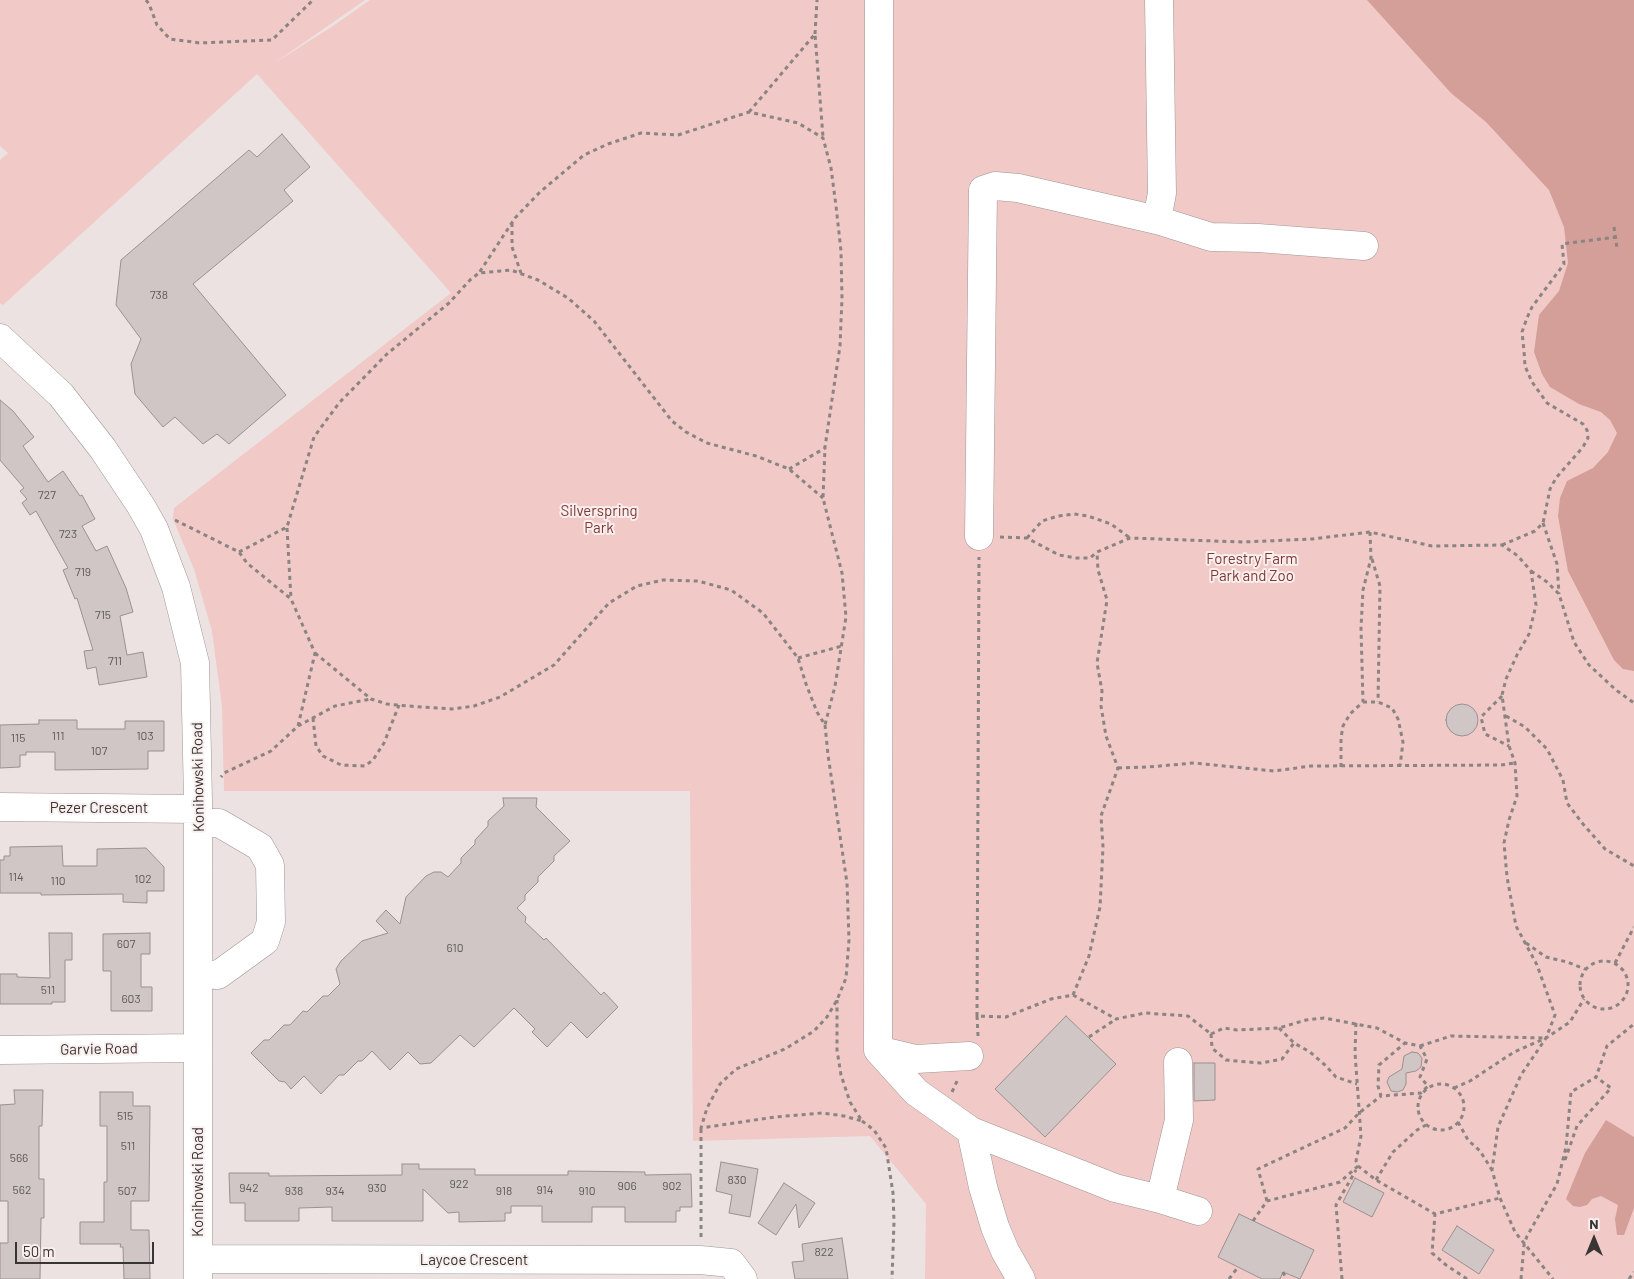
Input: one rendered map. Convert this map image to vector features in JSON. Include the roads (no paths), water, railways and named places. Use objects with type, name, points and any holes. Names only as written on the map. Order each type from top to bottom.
[{"type":"street","points":[[879,0],[878,1050],[916,1092],[971,1131],[1115,1188],[1198,1211]]},
{"type":"street","points":[[1157,220],[1162,193],[1159,0]]},
{"type":"street","points":[[979,536],[983,190],[996,186],[1018,188],[1157,220],[1211,237],[1258,238],[1364,246]]},
{"type":"street","name":"Konihowski Road","points":[[0,338],[61,396],[103,449],[141,506],[154,529],[176,587],[195,663],[198,806],[198,1269]]},
{"type":"street","name":"Pezer Crescent","points":[[0,807],[198,806],[219,823],[260,848],[270,866],[270,922],[265,941],[218,975],[198,974]]},
{"type":"street","name":"Garvie Road","points":[[0,1050],[198,1048]]},
{"type":"street","points":[[878,1050],[916,1059],[969,1056]]},
{"type":"street","points":[[1160,1199],[1179,1120],[1178,1062]]},
{"type":"street","points":[[971,1131],[983,1186],[1005,1251],[1022,1279]]},
{"type":"street","points":[[1003,1279],[1005,1251]]},
{"type":"street","name":"Laycoe Crescent","points":[[198,1269],[700,1260],[731,1263],[743,1279]]},
{"type":"park label","name":"Silverspring Park","points":[[599,520]]},
{"type":"park label","name":"Forestry Farm Park and Zoo","points":[[1252,568]]}]
